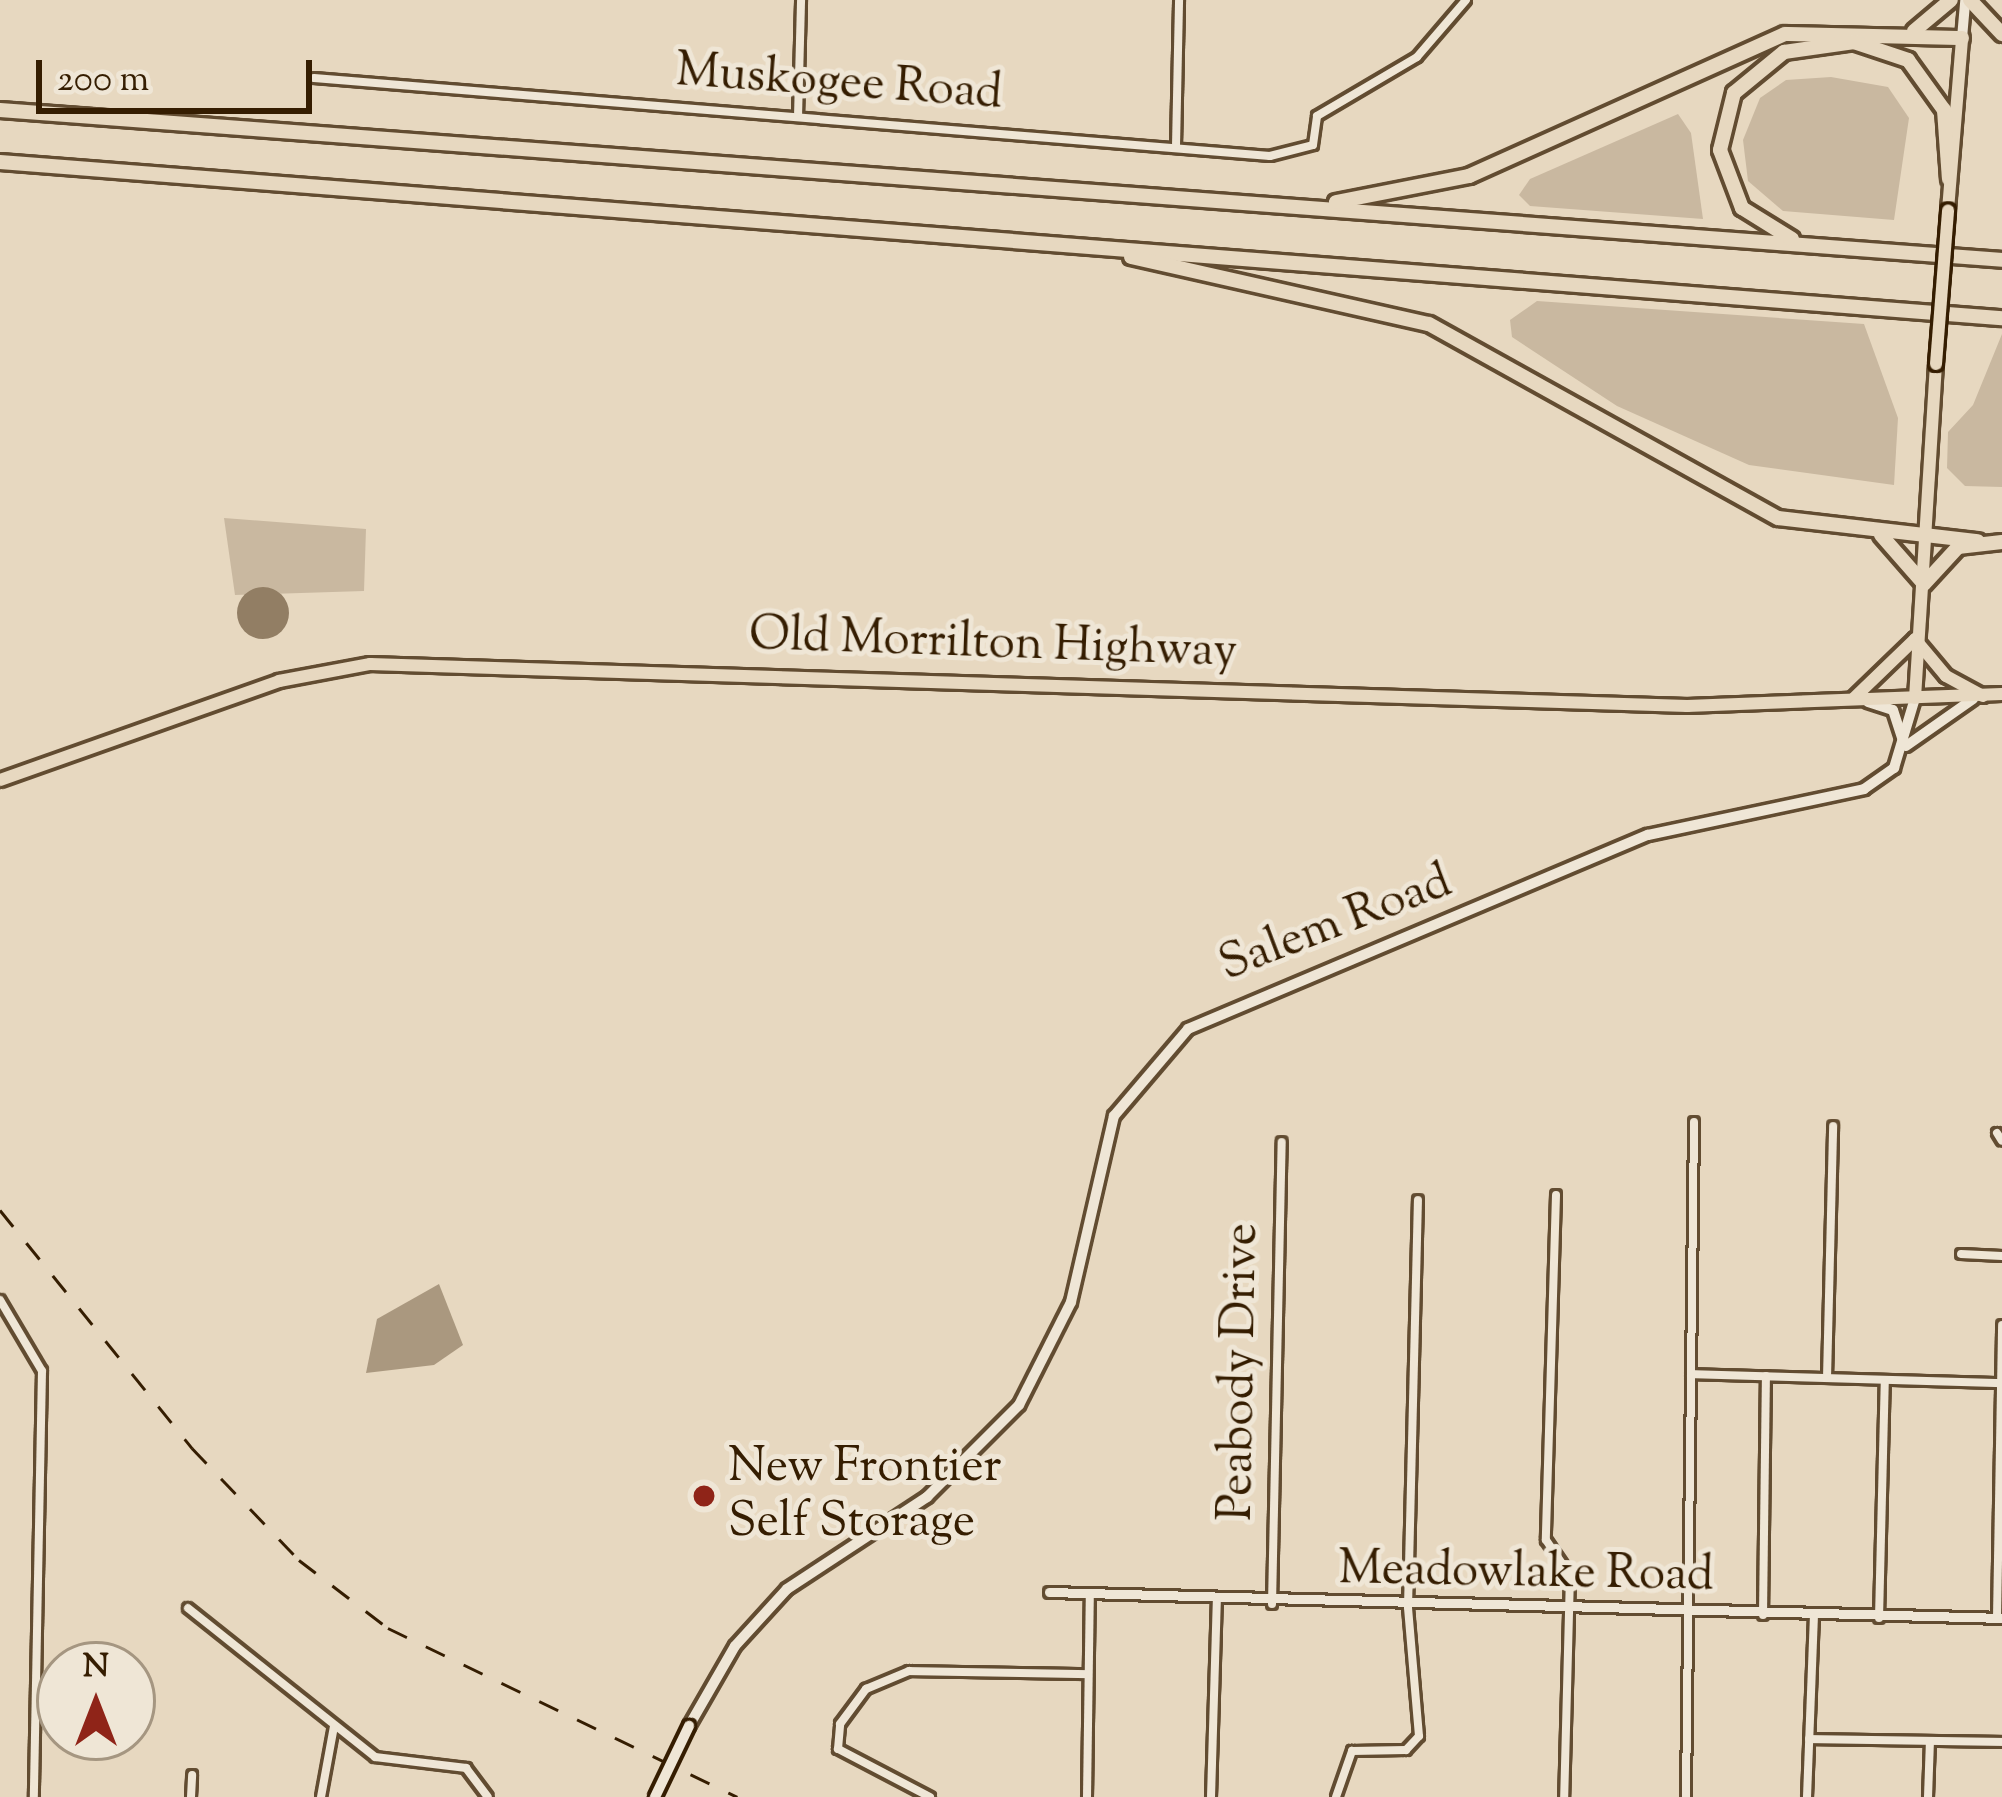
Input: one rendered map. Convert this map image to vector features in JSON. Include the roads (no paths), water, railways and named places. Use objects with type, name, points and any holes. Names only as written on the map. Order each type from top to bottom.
[{"type":"highway","points":[[1909,33],[1951,0]]},
{"type":"highway","points":[[1968,0],[2002,34]]},
{"type":"highway","points":[[1281,205],[1460,179],[1785,34],[1909,33],[1962,38]]},
{"type":"highway","points":[[1814,246],[1753,219],[1722,169],[1727,106],[1771,58],[1854,42],[1908,60],[1944,110],[1949,179]]},
{"type":"highway","points":[[0,110],[2002,260]]},
{"type":"highway","points":[[0,162],[2002,318]]},
{"type":"highway","points":[[1073,246],[1409,316],[1742,502],[1896,542],[1924,584],[1946,555],[1978,541]]},
{"type":"highway","points":[[1858,530],[2002,542]]},
{"type":"main road","points":[[1903,748],[1915,698],[1915,639],[1929,536],[1949,179],[1968,0]]},
{"type":"main road","points":[[1915,639],[1946,676],[1983,696]]},
{"type":"main road","points":[[1853,699],[1915,639]]},
{"type":"main road","name":"Old Morrilton Highway","points":[[0,780],[279,681],[370,664],[1687,706],[2002,694]]},
{"type":"main road","name":"Salem Road","points":[[655,1797],[735,1646],[787,1589],[927,1497],[1019,1405],[1071,1301],[1114,1116],[1188,1029],[1648,836],[1864,789],[1938,714],[1983,696]]},
{"type":"main road","points":[[1853,699],[1893,710],[1903,748]]},
{"type":"street","points":[[798,117],[801,0]]},
{"type":"street","points":[[1176,146],[1179,0]]},
{"type":"street","name":"Muskogee Road","points":[[314,78],[1176,146],[1292,151],[1313,145],[1328,108],[1417,57],[1466,0]]},
{"type":"street","points":[[1686,1797],[1693,1612],[1683,1517],[1691,1375],[1694,1122]]},
{"type":"street","points":[[1827,1378],[1833,1126]]},
{"type":"street","name":"Peabody Drive","points":[[1272,1604],[1282,1142]]},
{"type":"street","points":[[1556,1195],[1546,1540],[1570,1575],[1564,1797]]},
{"type":"street","points":[[1336,1797],[1352,1751],[1406,1750],[1419,1736],[1408,1607],[1418,1199]]},
{"type":"street","points":[[1961,1254],[2002,1256]]},
{"type":"street","points":[[0,1300],[42,1371],[34,1797]]},
{"type":"street","points":[[2000,1618],[2002,1325]]},
{"type":"street","points":[[1691,1375],[2000,1383]]},
{"type":"street","points":[[1763,1615],[1766,1376]]},
{"type":"street","points":[[1879,1618],[1885,1379]]},
{"type":"street","name":"Meadowlake Road","points":[[1048,1592],[1272,1604],[2000,1618]]},
{"type":"street","points":[[1087,1797],[1090,1594]]},
{"type":"street","points":[[1211,1797],[1216,1600]]},
{"type":"street","points":[[188,1608],[384,1762],[455,1765],[481,1778],[488,1797]]},
{"type":"street","points":[[1807,1797],[1814,1615]]},
{"type":"street","points":[[930,1797],[846,1757],[836,1733],[859,1696],[901,1672],[1088,1674]]},
{"type":"street","points":[[321,1797],[334,1726]]},
{"type":"street","points":[[1809,1739],[2002,1742]]},
{"type":"street","points":[[1928,1797],[1930,1741]]},
{"type":"street","points":[[191,1797],[192,1775]]},
{"type":"railway","points":[[0,1210],[192,1448],[299,1560],[388,1628],[737,1797]]},
{"type":"place","name":"New Frontier Self Storage","points":[[704,1496]]}]
